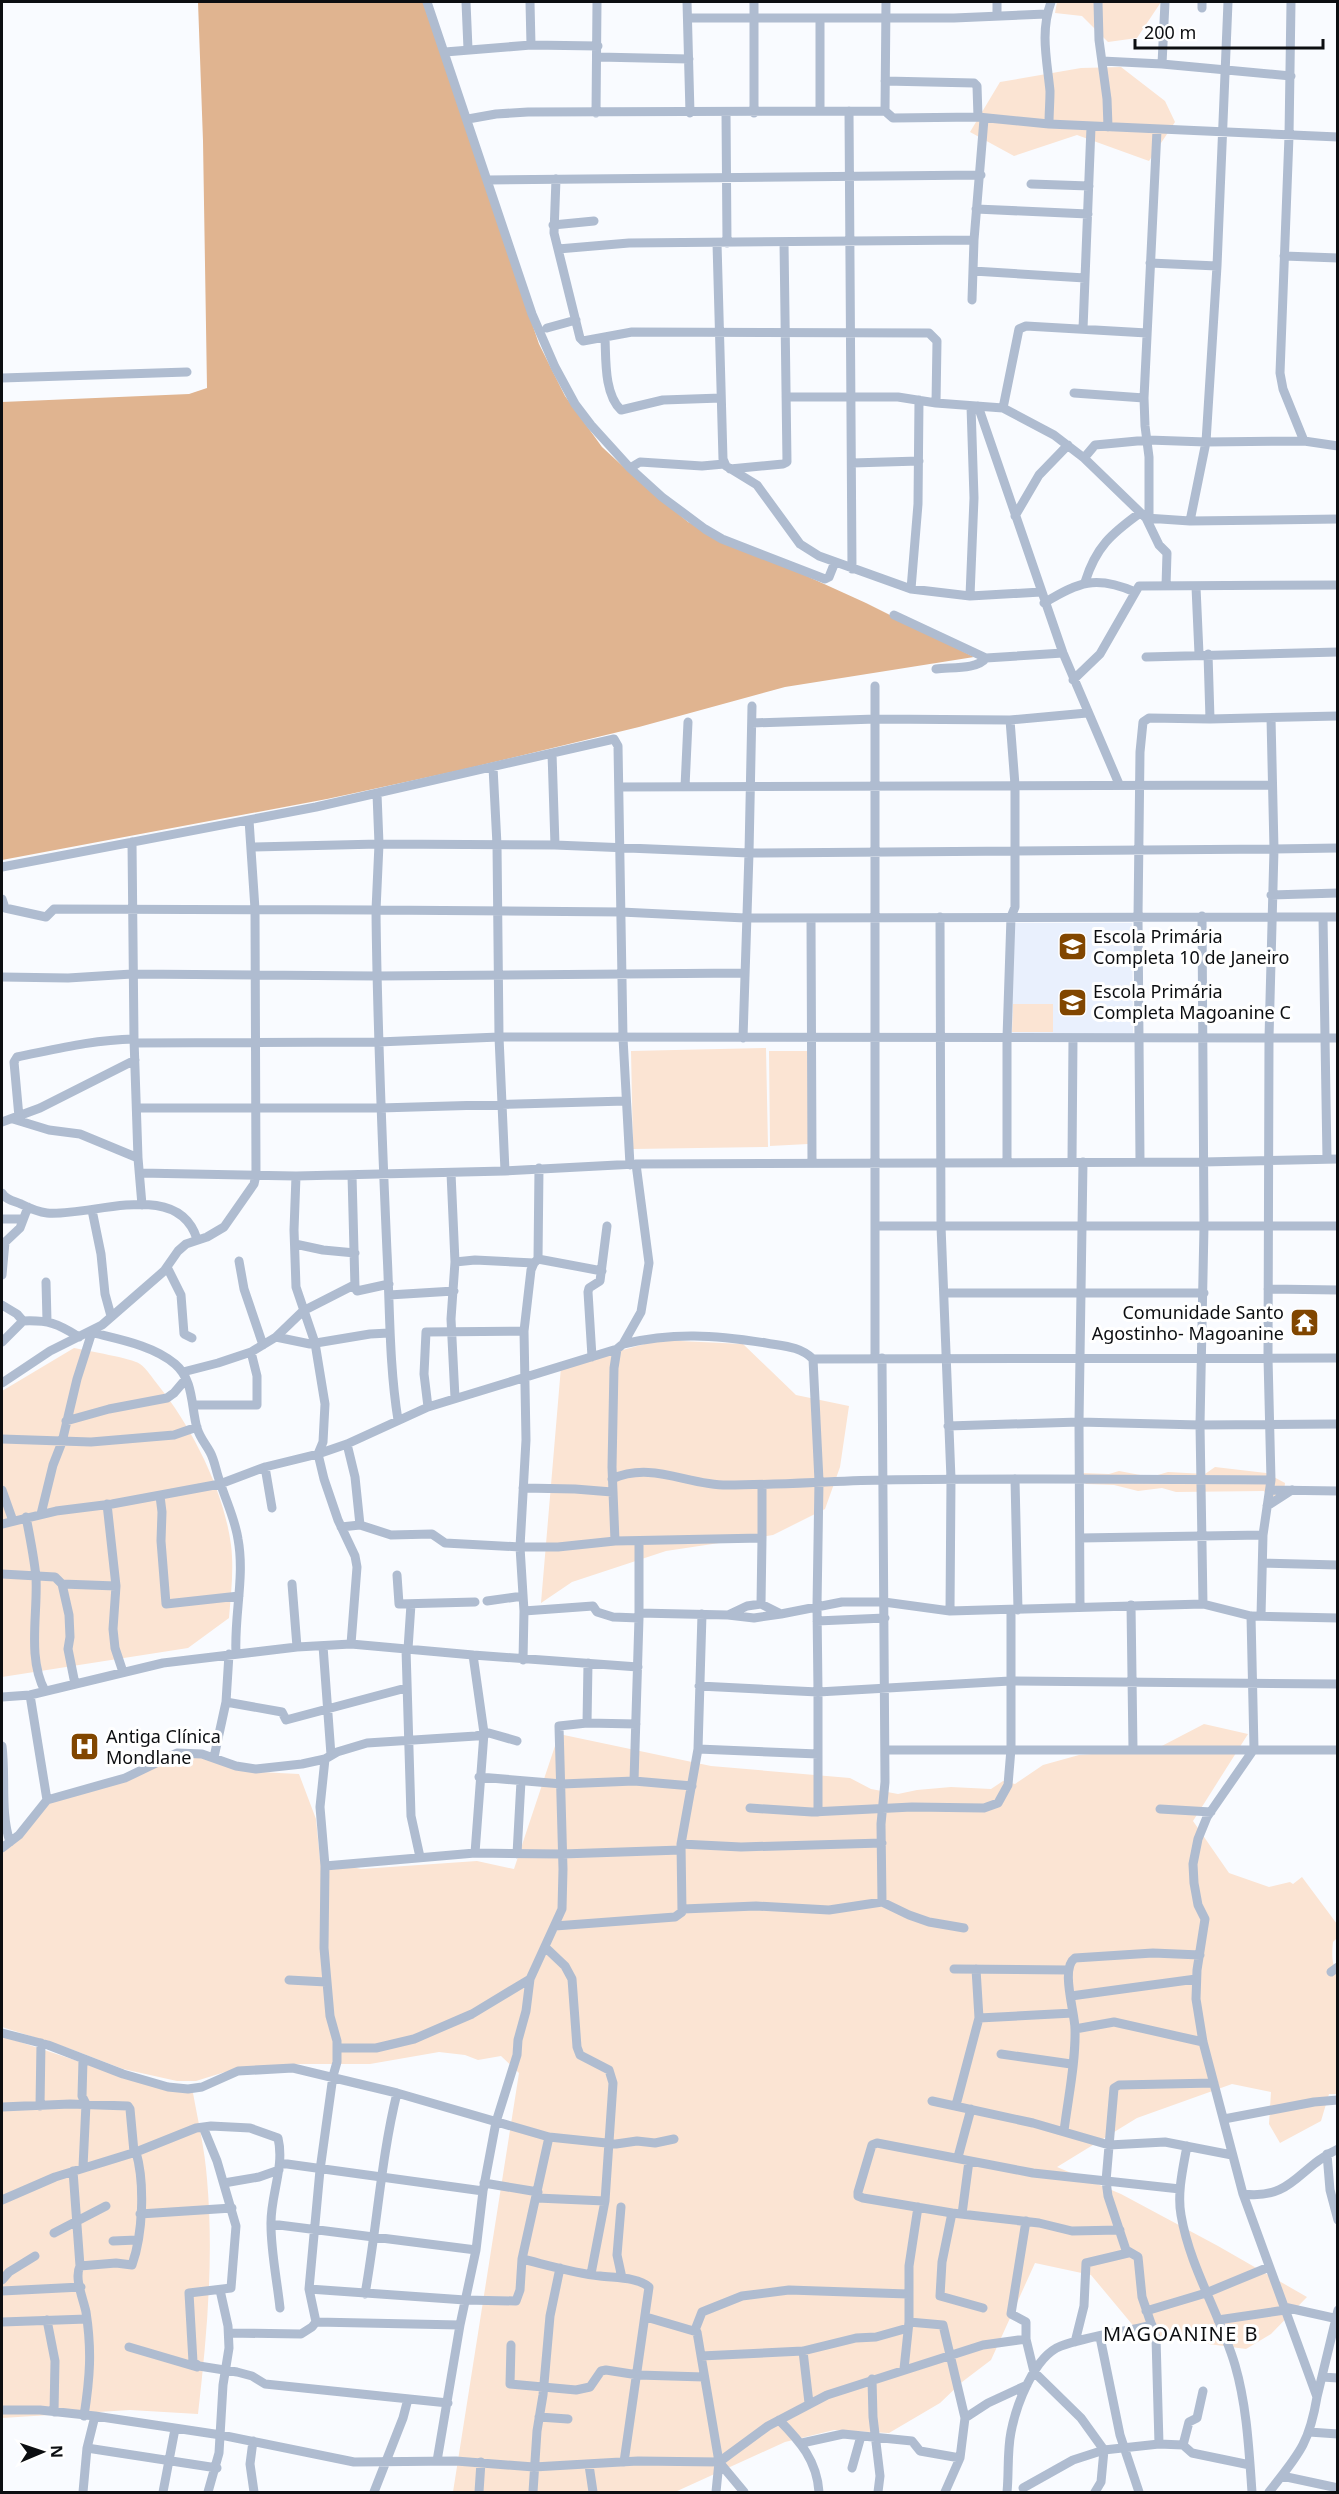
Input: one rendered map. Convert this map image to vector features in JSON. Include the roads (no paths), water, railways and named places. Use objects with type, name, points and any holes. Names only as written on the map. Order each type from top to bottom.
[{"type":"street","points":[[427,2],[532,314],[555,367],[582,414],[630,468],[674,507],[722,540],[825,579],[829,577],[835,562]]},
{"type":"street","points":[[466,2],[468,49]]},
{"type":"street","points":[[530,2],[531,45]]},
{"type":"street","points":[[596,113],[597,2]]},
{"type":"street","points":[[687,2],[690,113]]},
{"type":"street","points":[[754,2],[754,113]]},
{"type":"street","points":[[885,111],[886,2]]},
{"type":"street","points":[[997,2],[997,16]]},
{"type":"street","points":[[1049,124],[1050,93],[1044,37],[1046,14],[1051,2]]},
{"type":"street","points":[[1098,2],[1098,29],[1107,99],[1108,127]]},
{"type":"street","points":[[1162,64],[1165,2]]},
{"type":"street","points":[[1190,521],[1206,442],[1217,266],[1228,2]]},
{"type":"street","points":[[1291,2],[1291,76],[1280,373],[1283,389],[1304,441]]},
{"type":"street","points":[[688,18],[887,18],[1046,14]]},
{"type":"street","points":[[820,18],[820,111]]},
{"type":"street","points":[[445,52],[531,45],[598,46]]},
{"type":"street","points":[[598,57],[688,59]]},
{"type":"street","points":[[1102,61],[1226,69],[1291,76]]},
{"type":"street","points":[[885,81],[974,83],[977,86],[981,118],[981,175],[976,209],[972,300]]},
{"type":"street","points":[[849,111],[852,569]]},
{"type":"street","points":[[468,119],[496,114],[885,111],[893,118],[981,118],[1157,130],[1338,137]]},
{"type":"street","points":[[726,113],[727,243]]},
{"type":"street","points":[[1083,329],[1091,126]]},
{"type":"street","points":[[1145,516],[1148,440],[1144,398],[1157,130]]},
{"type":"street","points":[[487,180],[981,175]]},
{"type":"street","points":[[556,179],[553,225],[581,340],[604,338],[622,332],[784,331],[850,334],[920,332],[934,335],[937,341],[936,403]]},
{"type":"street","points":[[1031,184],[1089,186]]},
{"type":"street","points":[[976,209],[1088,214]]},
{"type":"street","points":[[553,225],[594,221]]},
{"type":"street","points":[[558,249],[629,243],[974,240]]},
{"type":"street","points":[[630,468],[640,462],[702,466],[783,465],[787,462],[784,242]]},
{"type":"street","points":[[717,243],[721,398],[727,466]]},
{"type":"street","points":[[1284,256],[1338,258]]},
{"type":"street","points":[[1150,263],[1217,266]]},
{"type":"street","points":[[973,271],[1085,278]]},
{"type":"street","points":[[548,328],[576,320]]},
{"type":"street","points":[[1003,408],[1019,329],[1026,326],[1148,333]]},
{"type":"street","points":[[604,338],[614,403],[621,410],[663,400],[721,398]]},
{"type":"street","points":[[2,378],[187,372]]},
{"type":"street","points":[[1074,393],[1144,398]]},
{"type":"street","points":[[786,398],[898,397],[936,403],[1003,408],[1068,445],[1145,516],[1156,540],[1167,553],[1166,586]]},
{"type":"street","points":[[911,590],[918,504],[919,400]]},
{"type":"street","points":[[975,406],[1073,680],[1119,784]]},
{"type":"street","points":[[970,597],[975,406]]},
{"type":"street","points":[[1084,458],[1095,445],[1148,440],[1304,441],[1338,446]]},
{"type":"street","points":[[1015,516],[1043,470],[1068,445]]},
{"type":"street","points":[[852,463],[919,461]]},
{"type":"street","points":[[727,466],[757,486],[800,544],[852,569],[911,590],[970,597],[1041,592]]},
{"type":"street","points":[[1085,582],[1091,564],[1102,545],[1145,516],[1190,521],[1338,519]]},
{"type":"street","points":[[1044,603],[1071,586],[1085,582],[1127,588],[1135,592]]},
{"type":"street","points":[[1073,680],[1100,654],[1139,586],[1338,585]]},
{"type":"street","points":[[1196,586],[1210,720]]},
{"type":"street","points":[[894,615],[986,658],[1063,653]]},
{"type":"street","points":[[1146,657],[1338,652]]},
{"type":"street","points":[[936,669],[975,665],[984,662],[986,658]]},
{"type":"street","points":[[875,686],[874,1162],[885,1618],[882,1902]]},
{"type":"street","points":[[742,1038],[752,706]]},
{"type":"street","points":[[752,723],[876,719],[1010,720],[1087,713]]},
{"type":"street","points":[[1140,1161],[1138,917],[1140,752],[1145,719],[1210,720],[1338,716]]},
{"type":"street","points":[[1271,718],[1274,849],[1269,1038],[1268,1358],[1271,1480],[1263,1535],[1263,1563],[1256,1616],[1254,1749],[1211,1812],[1198,1839],[1193,1864],[1198,1905],[1205,1919],[1196,1979],[1196,1999],[1203,2042],[1243,2194],[1317,2397]]},
{"type":"street","points":[[1007,1161],[1006,1038],[1011,917],[1015,907],[1016,852],[1015,786],[1010,720]]},
{"type":"street","points":[[685,787],[688,722]]},
{"type":"street","points":[[2,867],[377,794],[614,739],[618,746],[626,1101],[633,1164],[649,1263],[641,1312],[620,1346],[614,1368],[612,1492],[615,1541]]},
{"type":"street","points":[[552,753],[555,845]]},
{"type":"street","points":[[493,767],[497,845],[499,1037],[505,1171]]},
{"type":"street","points":[[619,787],[1272,785]]},
{"type":"street","points":[[377,794],[379,844],[376,910],[380,1108],[391,1376],[398,1420]]},
{"type":"street","points":[[2,1383],[50,1351],[91,1332],[167,1267],[178,1251],[197,1239],[207,1237],[224,1227],[252,1188],[256,1175],[255,909],[249,820]]},
{"type":"street","points":[[132,842],[132,974],[138,1158],[142,1205]]},
{"type":"street","points":[[252,847],[379,844],[555,845],[749,853],[1338,848]]},
{"type":"street","points":[[1271,895],[1338,893]]},
{"type":"street","points":[[2,899],[5,908],[46,916],[52,910],[255,909],[497,913],[621,912],[746,918],[1338,917]]},
{"type":"street","points":[[1202,916],[1204,1293],[1200,1425],[1203,1604]]},
{"type":"street","points":[[1323,916],[1327,1159]]},
{"type":"street","points":[[940,917],[941,1226],[951,1479],[950,1611]]},
{"type":"street","points":[[811,918],[812,1162]]},
{"type":"street","points":[[2,977],[68,978],[132,974],[377,976],[743,973]]},
{"type":"street","points":[[16,1118],[15,1062],[17,1057],[83,1042],[378,1041],[499,1037],[1338,1038]]},
{"type":"street","points":[[1072,1161],[1073,1038]]},
{"type":"street","points":[[2,1122],[69,1095],[135,1060]]},
{"type":"street","points":[[137,1108],[380,1108],[626,1101]]},
{"type":"street","points":[[16,1118],[49,1130],[80,1134],[138,1158]]},
{"type":"street","points":[[140,1173],[296,1176],[451,1173],[633,1164],[941,1161],[1203,1162],[1338,1159]]},
{"type":"street","points":[[1080,1606],[1079,1422],[1083,1162]]},
{"type":"street","points":[[523,1660],[524,1596],[520,1547],[523,1488],[524,1331],[536,1261],[539,1168]]},
{"type":"street","points":[[451,1173],[455,1262],[452,1331],[455,1398]]},
{"type":"street","points":[[351,1174],[352,1234],[355,1253],[354,1285],[357,1291],[389,1289],[454,1292]]},
{"type":"street","points":[[296,1176],[296,1287],[321,1366],[326,1413],[323,1442],[318,1454],[324,1479],[341,1527],[355,1556],[357,1567],[351,1644]]},
{"type":"street","points":[[2,1193],[7,1199],[46,1213],[142,1205],[171,1208],[189,1221],[197,1239]]},
{"type":"street","points":[[2,1275],[4,1244],[15,1235],[28,1207]]},
{"type":"street","points":[[92,1210],[111,1316]]},
{"type":"street","points":[[2,1219],[23,1219]]},
{"type":"street","points":[[592,1357],[588,1292],[589,1288],[600,1281],[607,1226]]},
{"type":"street","points":[[875,1226],[1338,1226]]},
{"type":"street","points":[[295,1244],[355,1253]]},
{"type":"street","points":[[240,1261],[244,1289],[263,1345]]},
{"type":"street","points":[[455,1262],[536,1261],[602,1271]]},
{"type":"street","points":[[167,1267],[181,1295],[184,1334],[192,1338]]},
{"type":"street","points":[[46,1282],[47,1320]]},
{"type":"street","points":[[66,1421],[109,1409],[167,1398],[184,1376],[251,1352],[276,1337],[303,1311],[354,1285]]},
{"type":"street","points":[[1268,1289],[1338,1290]]},
{"type":"street","points":[[944,1293],[1204,1293]]},
{"type":"street","points":[[2,1305],[17,1314],[22,1321]]},
{"type":"street","points":[[2,1342],[22,1321],[47,1320],[78,1337]]},
{"type":"street","points":[[428,1407],[424,1374],[425,1334],[428,1331],[524,1331]]},
{"type":"street","points":[[91,1332],[161,1354],[174,1363],[184,1376],[194,1405],[197,1428],[203,1443],[210,1452],[227,1499],[238,1539],[239,1596],[226,1702],[214,1757]]},
{"type":"street","points":[[41,1514],[91,1332]]},
{"type":"street","points":[[276,1337],[301,1344],[389,1333]]},
{"type":"street","points":[[2,1524],[41,1514],[160,1496],[220,1484],[265,1467],[318,1454],[346,1444],[428,1407],[525,1379],[620,1346],[654,1337],[690,1334],[718,1336],[802,1350],[813,1359],[1338,1358]]},
{"type":"street","points":[[194,1405],[257,1405],[257,1376],[251,1352]]},
{"type":"street","points":[[813,1359],[819,1481],[818,1812]]},
{"type":"street","points":[[948,1426],[1079,1422],[1338,1425]]},
{"type":"street","points":[[2,1439],[91,1442],[174,1435],[197,1428]]},
{"type":"street","points":[[346,1444],[356,1484],[360,1525]]},
{"type":"street","points":[[265,1467],[272,1508]]},
{"type":"street","points":[[612,1467],[624,1473]]},
{"type":"street","points":[[612,1479],[624,1473],[657,1472],[714,1485],[951,1479],[1271,1480]]},
{"type":"street","points":[[750,1808],[818,1812],[883,1808],[984,1808],[998,1803],[1008,1785],[1011,1749],[1010,1681],[1015,1611],[1016,1479]]},
{"type":"street","points":[[760,1604],[762,1485]]},
{"type":"street","points":[[523,1488],[612,1492]]},
{"type":"street","points":[[2,1490],[13,1521]]},
{"type":"street","points":[[1270,1490],[1338,1491]]},
{"type":"street","points":[[1267,1506],[1292,1490]]},
{"type":"street","points":[[160,1496],[166,1604],[239,1596]]},
{"type":"street","points":[[107,1504],[116,1586],[113,1629],[123,1672]]},
{"type":"street","points":[[26,1517],[36,1576],[35,1646],[39,1681],[45,1691]]},
{"type":"street","points":[[341,1527],[360,1525],[391,1535],[432,1534],[445,1543],[520,1547],[558,1547],[615,1541],[762,1538]]},
{"type":"street","points":[[1080,1538],[1202,1534],[1263,1535]]},
{"type":"street","points":[[634,1781],[639,1541]]},
{"type":"street","points":[[1263,1563],[1338,1565]]},
{"type":"street","points":[[2,1574],[55,1576],[62,1584],[69,1615],[68,1649],[75,1683]]},
{"type":"street","points":[[397,1575],[399,1604],[476,1602]]},
{"type":"street","points":[[62,1584],[116,1586]]},
{"type":"street","points":[[292,1584],[297,1647]]},
{"type":"street","points":[[487,1601],[524,1596]]},
{"type":"street","points":[[524,1611],[593,1606],[597,1612],[613,1617],[728,1614],[754,1618],[842,1602],[884,1602],[950,1611],[1203,1604],[1256,1616],[1338,1618]]},
{"type":"street","points":[[411,1604],[406,1688],[411,1816],[420,1857]]},
{"type":"street","points":[[728,1614],[747,1606],[760,1604],[781,1614]]},
{"type":"street","points":[[1131,1605],[1133,1749]]},
{"type":"street","points":[[555,1926],[675,1917],[682,1909],[681,1847],[698,1749],[702,1614]]},
{"type":"street","points":[[817,1621],[885,1618]]},
{"type":"street","points":[[2,1697],[30,1695],[163,1663],[297,1647],[351,1644],[523,1660],[638,1667]]},
{"type":"street","points":[[316,2322],[309,2289],[320,2170],[337,2062],[337,2048],[326,1982],[324,1948],[326,1866],[320,1807],[328,1757],[329,1708],[323,1646]]},
{"type":"street","points":[[473,1655],[484,1733],[475,1853]]},
{"type":"street","points":[[586,1723],[588,1663]]},
{"type":"street","points":[[699,1686],[818,1692],[1010,1681],[1338,1684]]},
{"type":"street","points":[[226,1702],[282,1712],[286,1720],[406,1688]]},
{"type":"street","points":[[30,1695],[47,1800]]},
{"type":"street","points":[[437,2461],[460,2325],[476,2250],[484,2187],[496,2122],[517,2055],[530,1979],[560,1917],[563,1900],[559,1726],[586,1723],[636,1724]]},
{"type":"street","points":[[2,1848],[47,1800],[124,1778],[177,1753],[187,1752],[214,1757],[236,1766],[256,1768],[302,1764],[367,1743],[476,1736],[484,1733],[517,1741]]},
{"type":"street","points":[[2,1746],[3,1820],[10,1842]]},
{"type":"street","points":[[698,1749],[818,1754]]},
{"type":"street","points":[[885,1750],[1338,1750]]},
{"type":"street","points":[[479,1777],[562,1784],[634,1781],[692,1785]]},
{"type":"street","points":[[517,1854],[521,1781]]},
{"type":"street","points":[[1160,1809],[1211,1812]]},
{"type":"street","points":[[326,1866],[475,1853],[562,1854],[681,1847],[882,1843]]},
{"type":"street","points":[[682,1909],[756,1906],[829,1910],[882,1902],[909,1916],[964,1928]]},
{"type":"street","points":[[545,1947],[565,1966],[572,1979],[577,2047],[580,2055],[609,2070],[613,2084],[611,2144],[605,2201],[591,2274]]},
{"type":"street","points":[[1064,2131],[1075,2029],[1068,1970],[1071,1960],[1153,1953],[1200,1955]]},
{"type":"street","points":[[954,1969],[1068,1970]]},
{"type":"street","points":[[956,2105],[979,2018],[976,1970]]},
{"type":"street","points":[[337,2048],[376,2048],[414,2039],[477,2011],[530,1979]]},
{"type":"street","points":[[1071,1996],[1196,1979]]},
{"type":"street","points":[[289,1980],[326,1982]]},
{"type":"street","points":[[979,2018],[1073,2013]]},
{"type":"street","points":[[1075,2029],[1114,2022],[1203,2042]]},
{"type":"street","points":[[2,2033],[41,2043],[123,2074],[168,2087],[188,2089],[202,2087],[238,2072],[293,2068],[398,2092],[549,2137],[611,2144],[637,2140],[656,2143],[674,2139]]},
{"type":"street","points":[[40,2106],[41,2043]]},
{"type":"street","points":[[1001,2054],[1071,2064]]},
{"type":"street","points":[[83,2060],[82,2096],[86,2104],[83,2167]]},
{"type":"street","points":[[1128,2253],[1108,2196],[1106,2181],[1115,2085],[1214,2083]]},
{"type":"street","points":[[365,2294],[376,2236],[390,2121],[398,2092]]},
{"type":"street","points":[[1224,2119],[1314,2102],[1338,2100]]},
{"type":"street","points":[[932,2101],[1064,2131],[1109,2145],[1156,2142],[1232,2155]]},
{"type":"street","points":[[2,2107],[86,2104],[129,2107],[135,2152],[143,2176],[137,2240],[132,2265],[116,2263],[80,2266]]},
{"type":"street","points":[[958,2157],[971,2109]]},
{"type":"street","points":[[193,2364],[189,2293],[231,2288],[236,2226],[224,2183],[203,2127]]},
{"type":"street","points":[[2,2200],[83,2167],[135,2152],[185,2131],[203,2127],[250,2128],[275,2135],[280,2144],[279,2166],[270,2224],[280,2307]]},
{"type":"street","points":[[309,2289],[465,2300],[516,2301],[520,2290],[522,2259],[549,2137]]},
{"type":"street","points":[[1120,2230],[1072,2231],[1026,2221],[957,2213],[858,2196],[872,2145],[877,2143],[1033,2173],[1180,2189]]},
{"type":"street","points":[[1187,2146],[1180,2189],[1181,2215],[1206,2293],[1235,2365],[1242,2397],[1252,2493]]},
{"type":"street","points":[[1243,2194],[1258,2196],[1277,2192],[1327,2154],[1338,2149]]},
{"type":"street","points":[[1327,2154],[1330,2190],[1338,2220]]},
{"type":"street","points":[[969,2161],[957,2213],[942,2262],[940,2296],[982,2308]]},
{"type":"street","points":[[224,2183],[259,2177],[279,2166],[605,2201]]},
{"type":"street","points":[[73,2171],[80,2266],[77,2274],[87,2319],[91,2375],[84,2416]]},
{"type":"street","points":[[54,2233],[106,2206]]},
{"type":"street","points":[[621,2207],[617,2255],[622,2278]]},
{"type":"street","points":[[904,2369],[908,2325],[909,2266],[918,2207]]},
{"type":"street","points":[[140,2214],[232,2208]]},
{"type":"street","points":[[1026,2221],[1011,2314],[1026,2322],[1026,2339],[1034,2372],[1081,2418],[1104,2450],[1101,2482],[1095,2493]]},
{"type":"street","points":[[270,2224],[476,2250]]},
{"type":"street","points":[[112,2241],[137,2240]]},
{"type":"street","points":[[1075,2343],[1084,2306],[1086,2263],[1128,2253],[1136,2254],[1140,2287],[1156,2338],[1160,2445]]},
{"type":"street","points":[[2,2263],[5,2277],[35,2256]]},
{"type":"street","points":[[522,2259],[591,2274],[622,2278],[643,2283],[649,2287],[624,2462]]},
{"type":"street","points":[[1146,2311],[1206,2293],[1269,2267]]},
{"type":"street","points":[[533,2493],[550,2316],[560,2268]]},
{"type":"street","points":[[2,2291],[81,2287]]},
{"type":"street","points":[[208,2493],[216,2468],[221,2435],[225,2370],[229,2348],[229,2333],[220,2290]]},
{"type":"street","points":[[694,2330],[702,2312],[742,2296],[789,2290],[908,2294]]},
{"type":"street","points":[[1218,2320],[1285,2309],[1337,2316],[1309,2432],[1300,2453],[1282,2476],[1275,2490]]},
{"type":"street","points":[[646,2317],[697,2332],[719,2462],[716,2493]]},
{"type":"street","points":[[2,2322],[87,2319]]},
{"type":"street","points":[[47,2320],[55,2361],[54,2412]]},
{"type":"street","points":[[229,2333],[301,2334],[316,2322]]},
{"type":"street","points":[[316,2322],[460,2325]]},
{"type":"street","points":[[701,2356],[803,2351],[856,2338],[876,2337],[908,2325],[943,2325],[965,2418],[960,2458],[945,2493]]},
{"type":"street","points":[[1007,2493],[1011,2431],[1027,2385],[1034,2372],[1053,2350],[1152,2325]]},
{"type":"street","points":[[1100,2337],[1124,2448],[1139,2493]]},
{"type":"street","points":[[2,2409],[95,2416],[221,2435],[354,2462],[481,2462],[534,2467],[624,2462],[719,2462],[779,2420],[809,2403],[872,2379],[983,2344],[1026,2339]]},
{"type":"street","points":[[511,2345],[510,2384],[576,2390],[590,2387],[601,2371],[606,2370],[638,2375],[704,2377]]},
{"type":"street","points":[[129,2347],[193,2364],[252,2376],[265,2384],[448,2403]]},
{"type":"street","points":[[803,2351],[809,2403]]},
{"type":"street","points":[[1322,2377],[1338,2378]]},
{"type":"street","points":[[872,2379],[880,2476],[878,2493]]},
{"type":"street","points":[[965,2418],[988,2403],[1027,2385]]},
{"type":"street","points":[[1183,2445],[1189,2422],[1197,2418],[1203,2391]]},
{"type":"street","points":[[374,2493],[408,2399]]},
{"type":"street","points":[[82,2492],[87,2448],[95,2416]]},
{"type":"street","points":[[539,2417],[568,2419]]},
{"type":"street","points":[[779,2420],[802,2443],[819,2482],[819,2493]]},
{"type":"street","points":[[164,2493],[175,2429]]},
{"type":"street","points":[[1309,2432],[1338,2434]]},
{"type":"street","points":[[802,2443],[843,2434],[912,2441],[920,2451],[960,2458]]},
{"type":"street","points":[[852,2468],[861,2436]]},
{"type":"street","points":[[253,2441],[250,2464],[254,2493]]},
{"type":"street","points":[[1010,2469],[1024,2490],[1073,2460],[1104,2450],[1160,2445],[1183,2445],[1192,2453],[1250,2465]]},
{"type":"street","points":[[87,2448],[216,2468]]},
{"type":"street","points":[[479,2493],[481,2462]]},
{"type":"street","points":[[719,2462],[744,2493]]},
{"type":"street","points":[[589,2465],[593,2493]]},
{"type":"street","points":[[1282,2476],[1338,2488]]},
{"type":"place","name":"Escola Primária Completa 10 de Janeiro","points":[[1072,947]]},
{"type":"place","name":"Escola Primária Completa Magoanine C","points":[[1072,1002]]},
{"type":"place","name":"Comunidade Santo Agostinho- Magoanine","points":[[1305,1323]]},
{"type":"place","name":"Antiga Clínica Mondlane","points":[[85,1747]]},
{"type":"district","name":"MAGOANINE B","points":[[1181,2334]]}]
